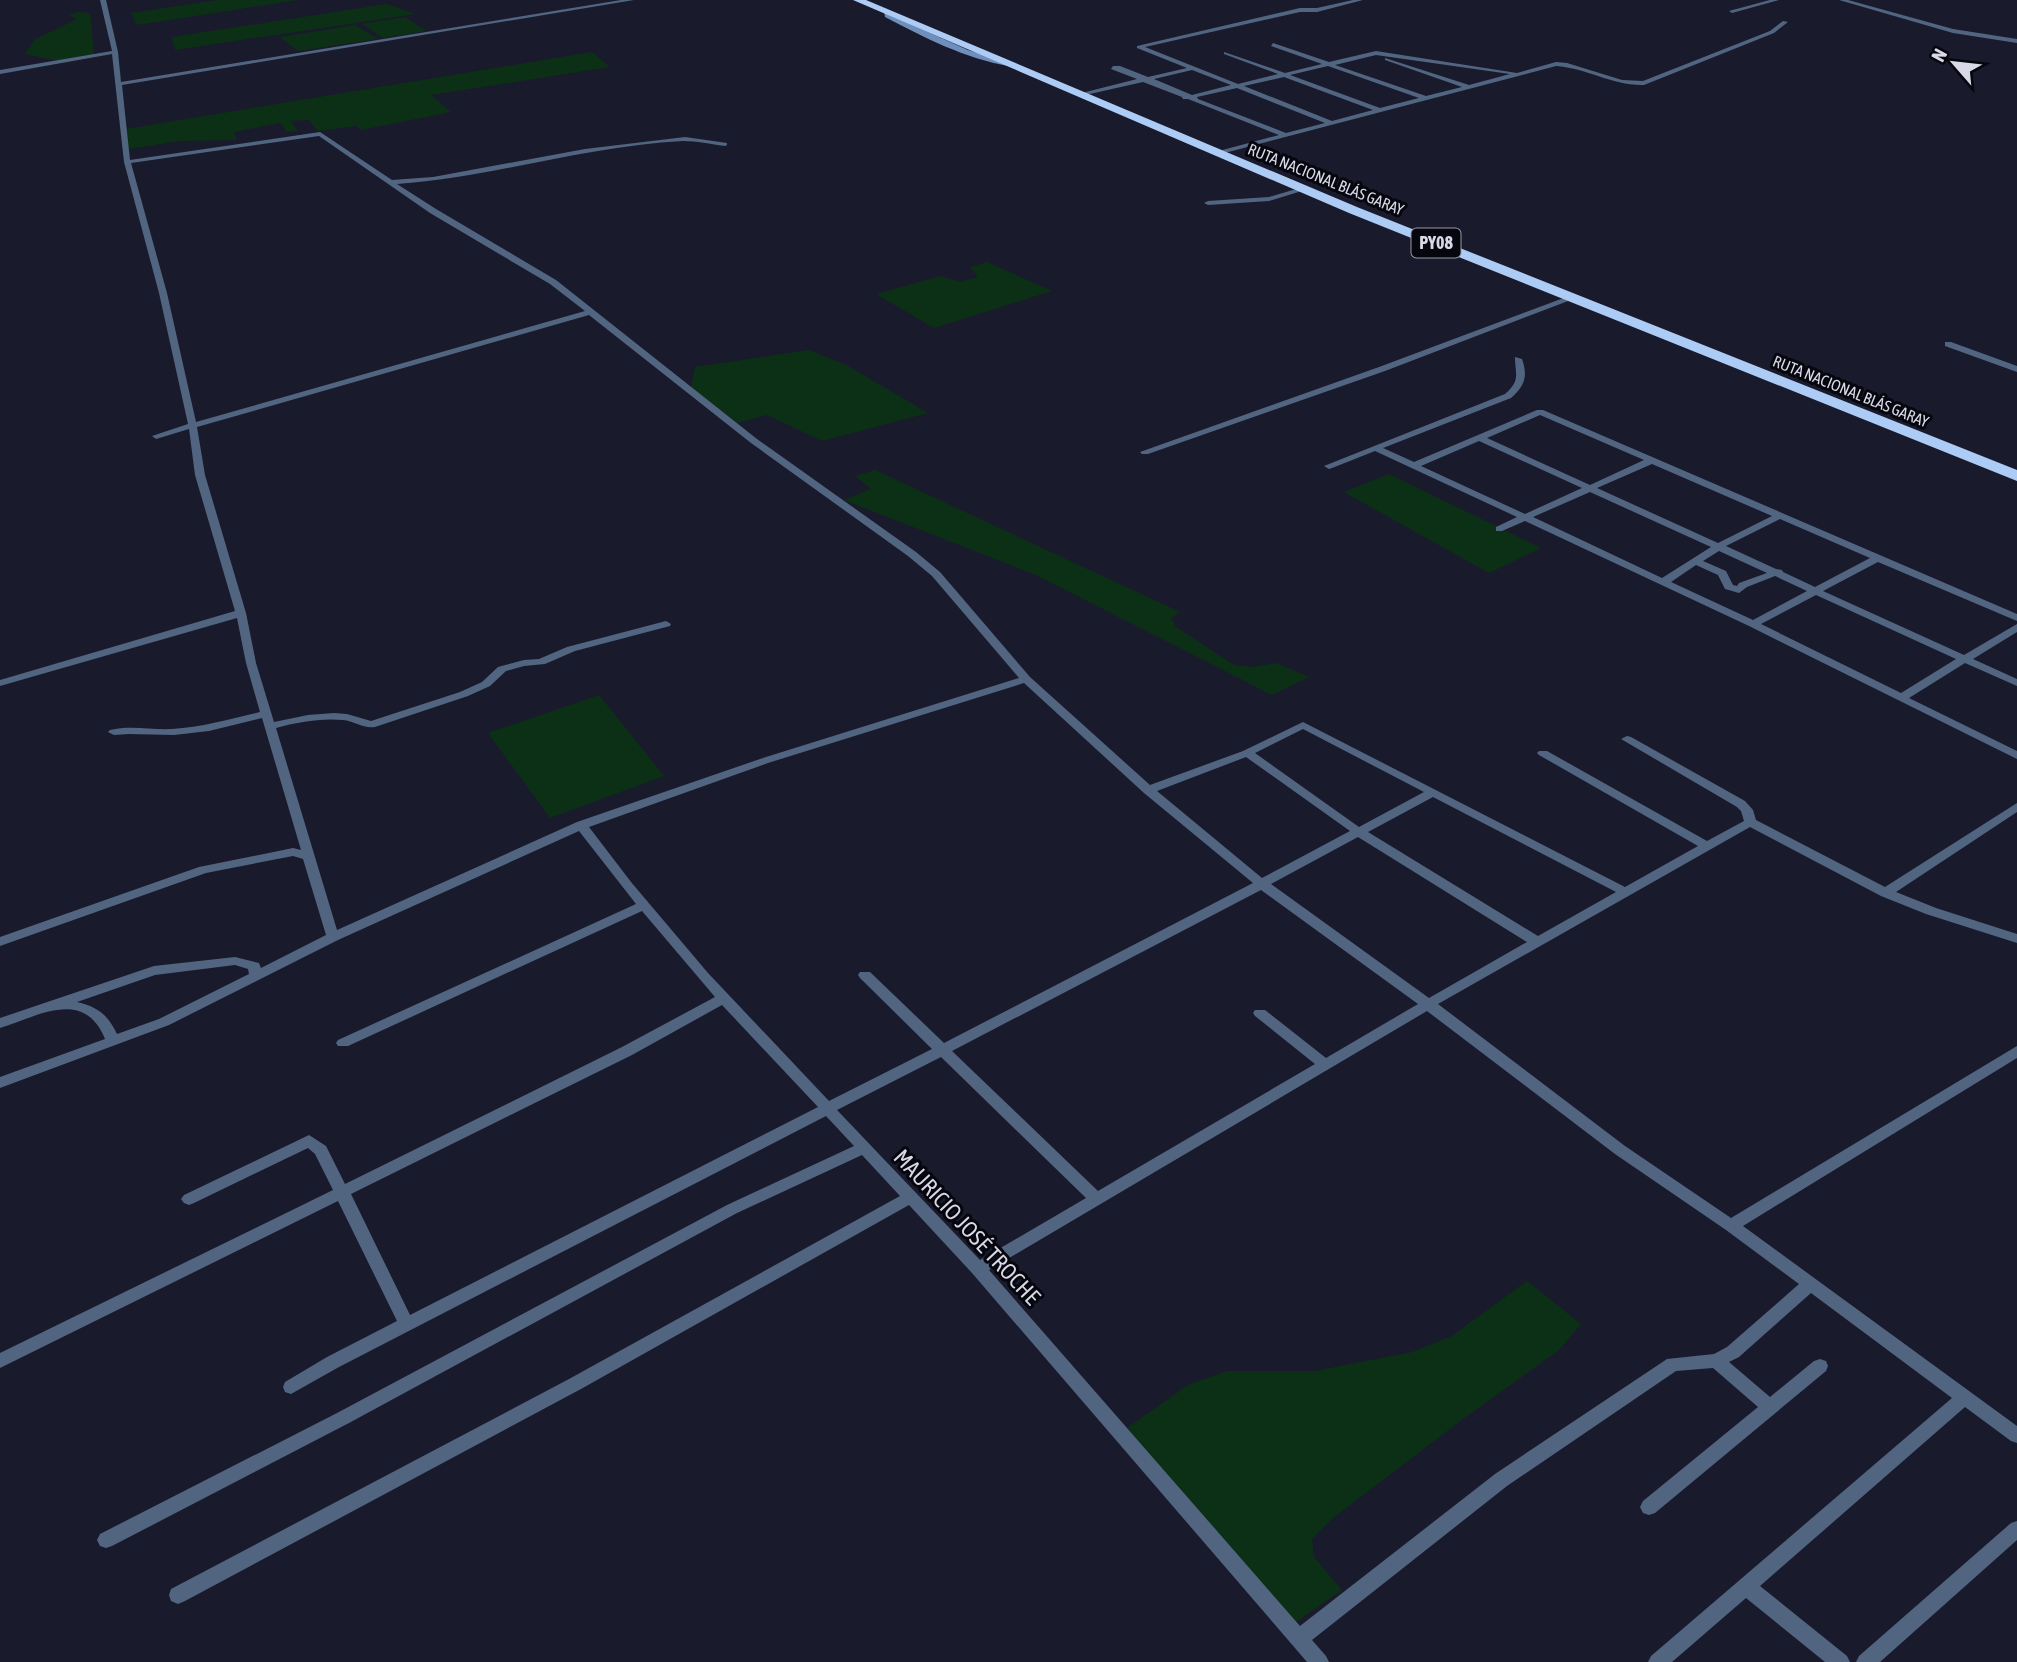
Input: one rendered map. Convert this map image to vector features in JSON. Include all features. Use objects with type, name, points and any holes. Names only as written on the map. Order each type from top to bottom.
[{"type":"highway","name":"RUTA NACIONAL BLÁS GARAY","points":[[858,0],[1217,153],[2017,476]]},
{"type":"street","points":[[103,0],[115,52],[127,162],[163,293],[193,427],[200,475],[241,612],[251,663],[333,937]]},
{"type":"street","points":[[118,84],[174,71],[631,0]]},
{"type":"street","points":[[1332,123],[1139,47],[1300,10],[1317,10],[1360,0]]},
{"type":"street","points":[[1732,11],[1776,0]]},
{"type":"street","points":[[1842,0],[1953,31],[2017,41]]},
{"type":"street","points":[[1217,153],[1563,64],[1630,83],[1644,83],[1772,33],[1785,22]]},
{"type":"street","points":[[1273,45],[1426,98]]},
{"type":"street","points":[[0,72],[115,52]]},
{"type":"street","points":[[1226,53],[1380,110]]},
{"type":"street","points":[[1188,97],[1382,53],[1520,74]]},
{"type":"street","points":[[1370,54],[1469,87]]},
{"type":"street","points":[[1079,94],[1189,68]]},
{"type":"street","points":[[1143,79],[1286,135]]},
{"type":"street","points":[[127,162],[316,133],[358,158],[433,211],[553,282],[754,441],[928,567],[1026,679],[1148,790],[1263,885],[1428,1004],[1620,1150],[1731,1226],[2017,1436]]},
{"type":"street","points":[[391,182],[433,179],[585,151],[685,139],[725,144]]},
{"type":"street","points":[[1208,203],[1269,199],[1303,188]]},
{"type":"street","points":[[1145,452],[1382,369],[1572,298]]},
{"type":"street","points":[[156,436],[590,312]]},
{"type":"street","points":[[1948,344],[2017,369]]},
{"type":"street","points":[[1329,466],[1508,396],[1519,387],[1523,375],[1518,359]]},
{"type":"street","points":[[1415,465],[1540,412],[2017,618]]},
{"type":"street","points":[[1480,438],[2017,683]]},
{"type":"street","points":[[1377,448],[1753,624],[2017,756]]},
{"type":"street","points":[[1499,529],[1653,460]]},
{"type":"street","points":[[1663,582],[1719,545],[1779,516]]},
{"type":"street","points":[[1753,624],[1878,558]]},
{"type":"street","points":[[1697,562],[1722,573],[1729,587],[1739,590],[1743,584],[1778,572]]},
{"type":"street","points":[[0,683],[241,612]]},
{"type":"street","points":[[114,732],[124,729],[153,733],[201,730],[268,720],[341,716],[358,718],[371,725],[464,694],[486,684],[502,669],[541,662],[571,649],[666,624]]},
{"type":"street","points":[[1901,698],[2017,627]]},
{"type":"street","points":[[0,1083],[164,1022],[333,937],[581,825],[764,761],[1026,679]]},
{"type":"street","points":[[1148,790],[1247,753],[1303,724],[1625,892]]},
{"type":"street","points":[[1628,738],[1741,804],[1747,810],[1751,821],[1886,893],[2017,939]]},
{"type":"street","points":[[1247,753],[1359,832],[1537,942]]},
{"type":"street","points":[[1543,753],[1707,846]]},
{"type":"street","points":[[291,1387],[407,1324],[1263,885],[1433,792]]},
{"type":"street","points":[[1886,893],[2017,807]]},
{"type":"street","points":[[978,1269],[1428,1004],[1751,821]]},
{"type":"street","name":"MAURICIO JOSÉ TROCHE","points":[[581,825],[723,998],[978,1269],[1320,1662]]},
{"type":"street","points":[[0,942],[202,870],[293,852],[307,856]]},
{"type":"street","points":[[343,1043],[644,905]]},
{"type":"street","points":[[0,1023],[154,971],[236,961],[254,966],[256,976]]},
{"type":"street","points":[[865,975],[1096,1199]]},
{"type":"street","points":[[0,1361],[627,1051],[723,998]]},
{"type":"street","points":[[59,1004],[83,1007],[101,1016],[112,1040]]},
{"type":"street","points":[[1260,1013],[1325,1065]]},
{"type":"street","points":[[1731,1226],[2017,1051]]},
{"type":"street","points":[[189,1199],[309,1141],[321,1150],[407,1324]]},
{"type":"street","points":[[106,1541],[343,1418],[732,1209],[863,1148]]},
{"type":"street","points":[[178,1595],[575,1384],[910,1197]]},
{"type":"street","points":[[1298,1639],[1502,1480],[1673,1364],[1716,1360],[1733,1352],[1810,1284]]},
{"type":"street","points":[[1716,1360],[1769,1406]]},
{"type":"street","points":[[1649,1507],[1820,1366]]},
{"type":"street","points":[[1658,1662],[1964,1398]]},
{"type":"street","points":[[1867,1662],[2017,1529]]},
{"type":"street","points":[[1746,1586],[1840,1662]]},
{"type":"green space","points":[[218,0],[298,0],[137,25],[131,13]]},
{"type":"green space","points":[[387,4],[415,14],[175,50],[172,37]]},
{"type":"green space","points":[[78,12],[90,13],[94,55],[58,61],[25,54],[34,40],[77,19],[69,15]]},
{"type":"green space","points":[[405,17],[426,31],[383,38],[362,24]]},
{"type":"green space","points":[[355,25],[378,39],[298,51],[280,37]]},
{"type":"green space","points":[[592,52],[610,67],[431,95],[451,112],[361,130],[356,126],[318,131],[309,120],[291,121],[298,131],[287,132],[280,123],[234,132],[237,140],[180,141],[123,150],[120,130]]},
{"type":"green space","points":[[987,262],[1052,291],[934,328],[876,294],[941,276],[960,282],[978,277],[970,267]]},
{"type":"green space","points":[[809,350],[848,366],[928,413],[822,441],[767,415],[738,423],[691,388],[695,367]]},
{"type":"green space","points":[[875,470],[1180,612],[1171,618],[1176,627],[1234,665],[1251,667],[1276,663],[1309,677],[1272,695],[1036,575],[844,500],[871,489],[855,476]]},
{"type":"green space","points":[[1389,474],[1541,548],[1489,573],[1344,492]]},
{"type":"green space","points":[[599,695],[664,776],[550,818],[488,733]]},
{"type":"green space","points":[[1527,1281],[1581,1324],[1559,1350],[1333,1518],[1312,1539],[1314,1557],[1342,1590],[1296,1622],[1127,1428],[1188,1385],[1227,1371],[1315,1371],[1412,1352],[1452,1336]]}]
